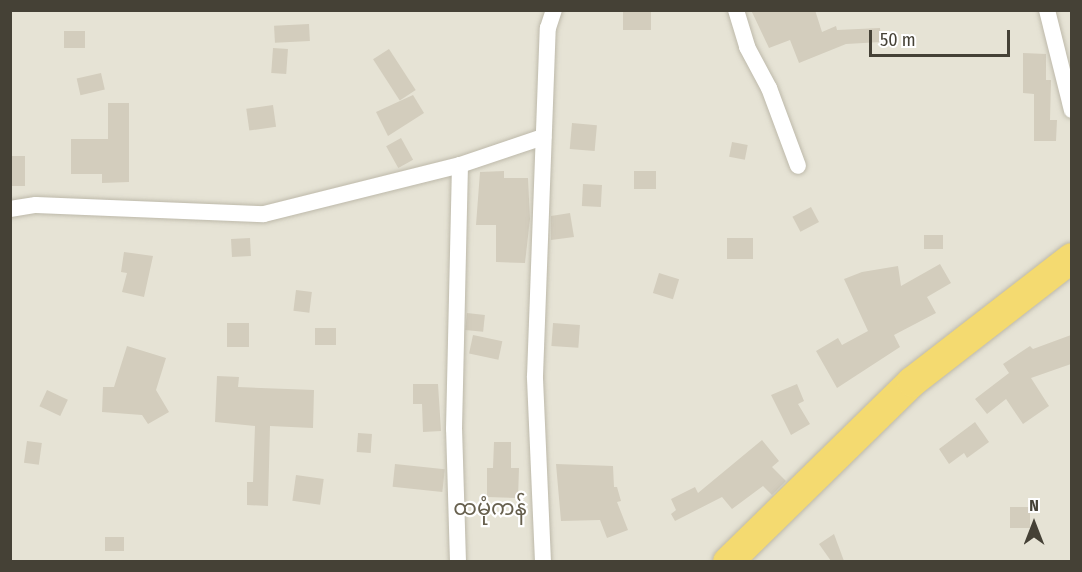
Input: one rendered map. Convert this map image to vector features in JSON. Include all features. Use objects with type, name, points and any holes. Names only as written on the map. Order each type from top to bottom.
[{"type":"highway","points":[[728,561],[912,382],[1071,258]]},
{"type":"street","points":[[543,561],[535,376],[548,28],[554,10]]},
{"type":"street","points":[[736,10],[747,47],[769,88],[798,166]]},
{"type":"street","points":[[1047,10],[1071,110]]},
{"type":"street","points":[[10,209],[36,206],[264,214],[460,165],[543,137]]},
{"type":"street","points":[[459,561],[454,429],[460,165]]},
{"type":"shaded area","points":[[11,11],[1071,11],[1071,561],[11,561]]},
{"type":"building","points":[[623,10],[651,10],[651,30],[623,30]]},
{"type":"building","points":[[751,10],[815,10],[822,32],[836,26],[837,30],[880,28],[881,42],[846,44],[799,63],[790,40],[769,48]]},
{"type":"building","points":[[309,24],[310,41],[275,43],[274,26]]},
{"type":"building","points":[[64,31],[85,31],[85,48],[64,48]]},
{"type":"building","points":[[273,48],[288,49],[286,74],[271,73]]},
{"type":"building","points":[[389,49],[416,90],[400,100],[373,59]]},
{"type":"building","points":[[1023,53],[1046,54],[1046,80],[1051,80],[1050,120],[1057,120],[1056,141],[1034,141],[1034,94],[1023,93]]},
{"type":"building","points":[[101,73],[105,90],[80,95],[77,79]]},
{"type":"building","points":[[413,95],[424,113],[388,136],[376,112]]},
{"type":"building","points":[[108,103],[129,103],[129,182],[102,183],[102,174],[71,174],[71,139],[108,139]]},
{"type":"building","points":[[273,105],[276,127],[249,131],[246,109]]},
{"type":"building","points":[[572,123],[597,125],[595,151],[570,149]]},
{"type":"building","points":[[401,138],[413,160],[398,168],[386,146]]},
{"type":"building","points":[[732,142],[748,145],[745,160],[729,157]]},
{"type":"building","points":[[10,156],[25,156],[25,186],[10,186]]},
{"type":"building","points":[[504,171],[504,178],[528,178],[530,219],[525,263],[496,262],[496,225],[476,225],[480,172]]},
{"type":"building","points":[[634,171],[656,171],[656,189],[634,189]]},
{"type":"building","points":[[583,184],[602,185],[601,207],[582,206]]},
{"type":"building","points":[[811,207],[819,222],[800,232],[792,217]]},
{"type":"building","points":[[570,213],[574,237],[551,240],[551,216]]},
{"type":"building","points":[[924,235],[943,235],[943,249],[924,249]]},
{"type":"building","points":[[250,238],[251,256],[232,257],[231,239]]},
{"type":"building","points":[[727,238],[753,238],[753,259],[727,259]]},
{"type":"building","points":[[124,252],[153,256],[144,297],[122,292],[127,273],[121,272]]},
{"type":"building","points":[[940,264],[951,283],[927,297],[936,313],[894,335],[900,347],[837,388],[816,351],[838,338],[842,345],[868,331],[844,279],[862,272],[898,266],[901,286]]},
{"type":"building","points":[[659,273],[679,279],[673,299],[653,293]]},
{"type":"building","points":[[296,290],[312,292],[309,313],[293,311]]},
{"type":"building","points":[[467,313],[485,315],[483,332],[465,330]]},
{"type":"building","points":[[227,323],[249,323],[249,347],[227,347]]},
{"type":"building","points":[[553,323],[580,325],[578,348],[551,346]]},
{"type":"building","points":[[315,328],[336,328],[336,345],[315,345]]},
{"type":"building","points":[[473,335],[502,341],[498,360],[469,354]]},
{"type":"building","points":[[1071,335],[1071,364],[1031,378],[1049,406],[1023,424],[1006,399],[987,414],[975,399],[1009,373],[1003,364],[1030,346],[1033,349]]},
{"type":"building","points":[[127,346],[166,358],[156,390],[169,412],[148,424],[142,415],[102,412],[103,387],[114,387]]},
{"type":"building","points":[[217,376],[239,377],[238,387],[314,390],[313,428],[270,426],[268,506],[247,505],[247,482],[253,482],[255,426],[215,422]]},
{"type":"building","points":[[413,384],[438,384],[441,431],[423,432],[422,404],[413,404]]},
{"type":"building","points":[[797,384],[804,401],[798,404],[810,424],[791,435],[771,395]]},
{"type":"building","points":[[47,390],[68,400],[60,416],[39,406]]},
{"type":"building","points":[[975,422],[989,442],[967,458],[964,453],[949,464],[939,449]]},
{"type":"building","points":[[358,433],[372,434],[371,453],[357,452]]},
{"type":"building","points":[[762,440],[779,461],[772,467],[786,481],[772,495],[763,486],[732,509],[722,497],[675,521],[671,514],[676,510],[671,499],[695,487],[698,493]]},
{"type":"building","points":[[27,441],[42,443],[39,465],[24,463]]},
{"type":"building","points":[[494,442],[511,442],[511,468],[519,468],[518,498],[487,497],[487,468],[493,468]]},
{"type":"building","points":[[395,464],[445,469],[442,492],[393,487]]},
{"type":"building","points":[[556,464],[613,466],[614,487],[617,487],[621,501],[617,502],[628,530],[607,538],[600,520],[561,521]]},
{"type":"building","points":[[296,475],[324,479],[320,505],[292,501]]},
{"type":"building","points":[[1010,507],[1030,507],[1030,528],[1010,528]]},
{"type":"building","points":[[834,534],[844,561],[831,561],[819,544]]},
{"type":"building","points":[[105,537],[124,537],[124,551],[105,551]]},
{"type":"district","name":"ထမုံကန်","points":[[490,508]]}]
